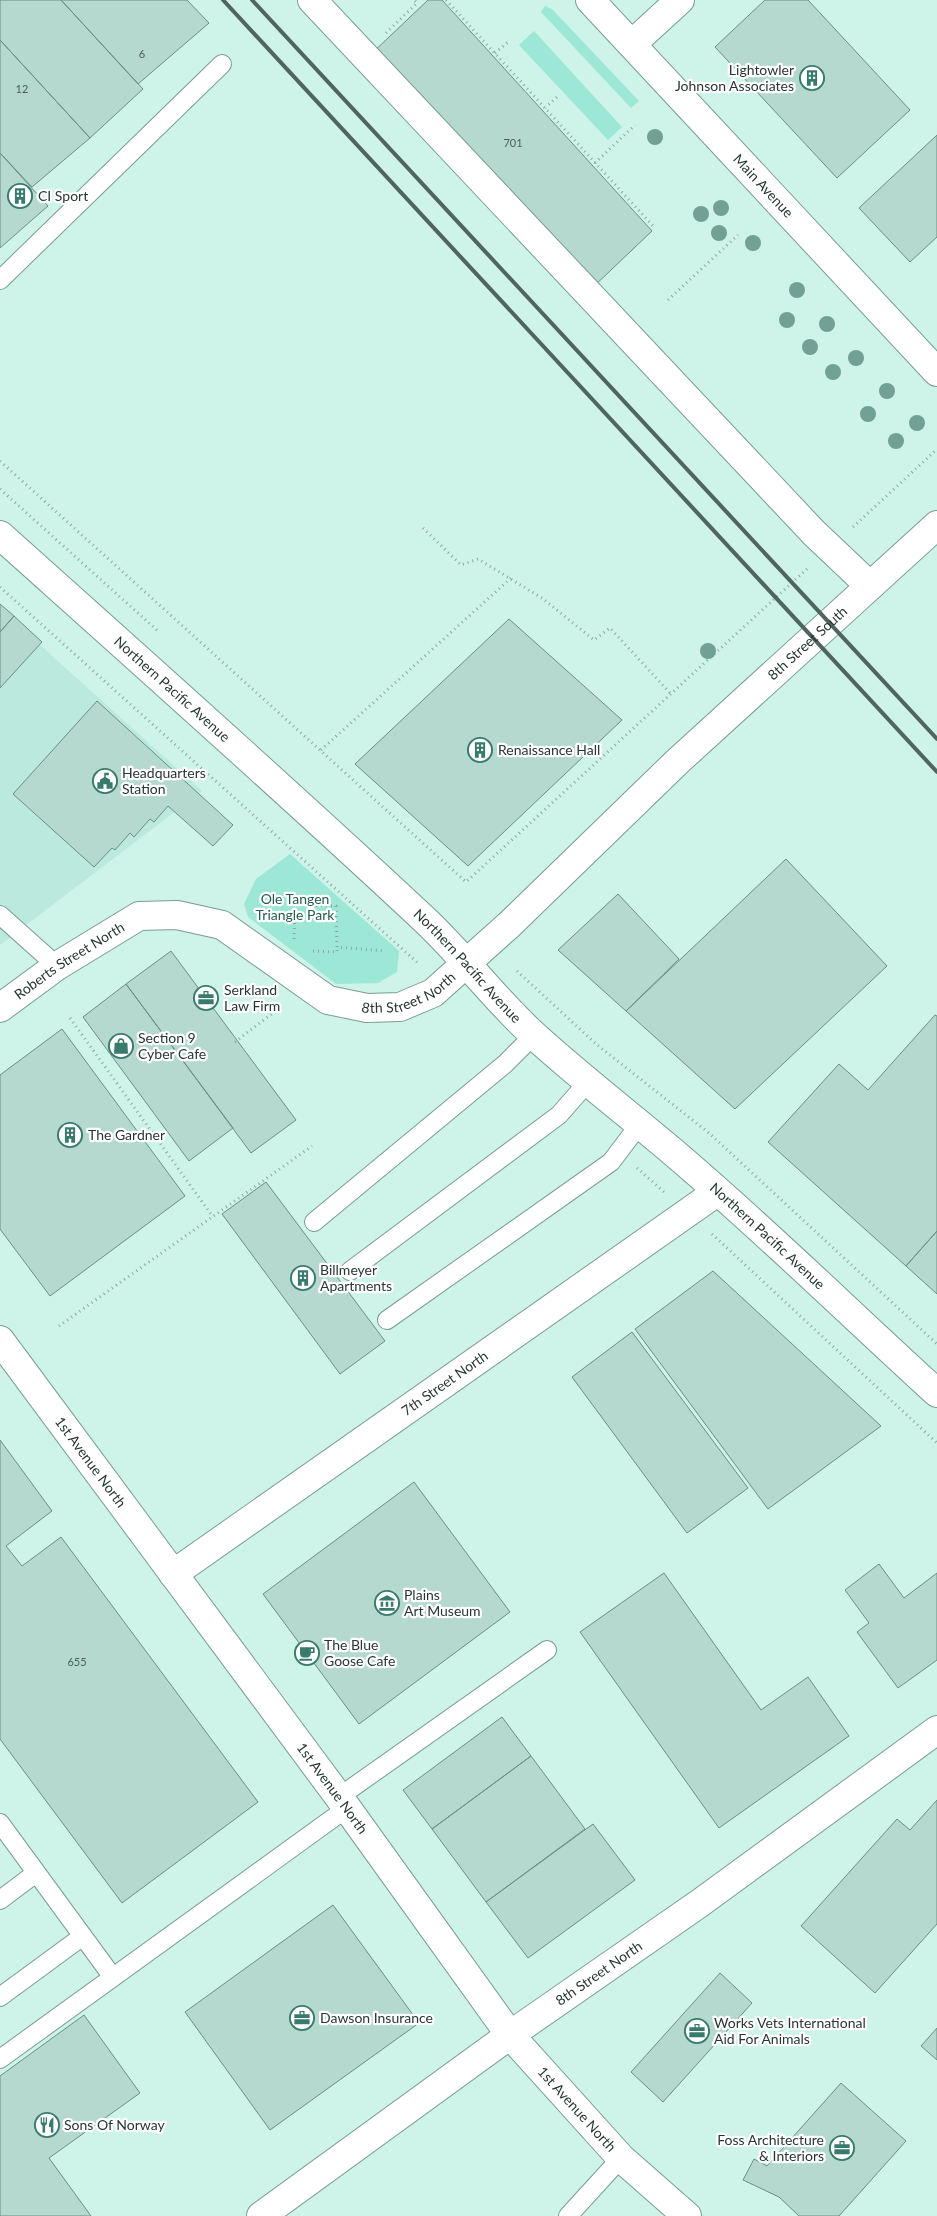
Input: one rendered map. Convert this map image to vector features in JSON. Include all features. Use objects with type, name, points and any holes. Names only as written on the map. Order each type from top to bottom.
[{"type":"street","points":[[312,0],[830,548],[870,586]]},
{"type":"street","name":"Main Avenue","points":[[590,0],[937,372]]},
{"type":"street","points":[[632,44],[680,0]]},
{"type":"street","name":"8th Street South","points":[[678,761],[937,525]]},
{"type":"street","name":"Northern Pacific Avenue","points":[[0,535],[258,766],[468,963],[500,1003],[534,1036],[717,1192],[937,1393]]},
{"type":"street","name":"8th Street North","points":[[139,916],[177,915],[222,924],[328,1000],[367,1008],[400,1007],[433,993],[468,963],[678,761]]},
{"type":"street","name":"Roberts Street North","points":[[0,1008],[57,966],[139,916]]},
{"type":"street","name":"7th Street North","points":[[173,1574],[717,1192]]},
{"type":"street","name":"1st Avenue North","points":[[0,1340],[343,1803],[510,2035],[621,2158],[687,2216]]},
{"type":"street","name":"8th Street North","points":[[261,2216],[510,2035],[933,1741]]},
{"type":"lane","points":[[0,280],[222,64]]},
{"type":"lane","points":[[0,915],[57,966]]},
{"type":"lane","points":[[314,1222],[505,1064],[534,1036]]},
{"type":"lane","points":[[350,1271],[559,1114],[587,1083]]},
{"type":"lane","points":[[387,1320],[611,1162],[639,1125]]},
{"type":"lane","points":[[0,2059],[547,1650]]},
{"type":"lane","points":[[0,1823],[112,1976]]},
{"type":"lane","points":[[0,1900],[36,1873]]},
{"type":"lane","points":[[0,1997],[83,1936]]},
{"type":"lane","points":[[568,2216],[621,2158]]},
{"type":"path","points":[[446,0],[654,227]]},
{"type":"path","points":[[363,55],[417,1]]},
{"type":"path","points":[[494,53],[508,42]]},
{"type":"path","points":[[545,108],[557,96]]},
{"type":"path","points":[[595,163],[635,125]]},
{"type":"path","points":[[668,300],[738,235]]},
{"type":"path","points":[[0,462],[466,882],[935,451]]},
{"type":"path","points":[[423,528],[461,565],[478,559],[542,598],[594,640],[610,628],[671,694]]},
{"type":"path","points":[[321,750],[511,578]]},
{"type":"path","points":[[0,587],[386,933],[441,986]]},
{"type":"path","points":[[294,940],[294,905],[336,906],[337,952],[312,950]]},
{"type":"path","points":[[337,947],[385,951]]},
{"type":"path","points":[[235,1042],[278,1009]]},
{"type":"path","points":[[70,1018],[213,1217]]},
{"type":"path","points":[[59,1326],[312,1146]]},
{"type":"path","points":[[618,1153],[648,1177]]},
{"type":"path","points":[[726,1246],[937,1442]]},
{"type":"shaded area","points":[[0,609],[202,791],[0,945]]},
{"type":"green space","points":[[545,6],[552,9],[639,101],[631,108],[541,12]]},
{"type":"green space","points":[[534,31],[622,127],[608,140],[519,45]]},
{"type":"green space","name":"Ole Tangen Triangle Park","points":[[290,854],[399,951],[397,972],[378,983],[336,984],[248,917],[244,904],[256,879]]},
{"type":"building","points":[[0,0],[61,0],[143,89],[90,138],[0,40]]},
{"type":"building","points":[[61,0],[187,0],[209,23],[138,84]]},
{"type":"building","points":[[428,0],[442,0],[652,231],[591,289],[369,56]]},
{"type":"building","name":"Lightowler Johnson Associates","points":[[765,0],[808,0],[910,110],[837,178],[715,47]]},
{"type":"building","points":[[0,40],[90,138],[32,187],[0,153]]},
{"type":"building","points":[[937,135],[937,237],[910,262],[859,208]]},
{"type":"building","name":"CI Sport","points":[[0,153],[48,206],[0,248]]},
{"type":"building","points":[[0,604],[14,616],[0,632]]},
{"type":"building","points":[[14,616],[42,642],[0,688],[0,632]]},
{"type":"building","name":"Renaissance Hall","points":[[509,619],[622,720],[468,866],[355,764]]},
{"type":"building","name":"Headquarters Station","points":[[97,701],[233,825],[213,846],[168,806],[154,822],[150,819],[134,837],[130,833],[115,850],[112,848],[94,867],[13,794]]},
{"type":"building","points":[[786,859],[887,966],[735,1109],[626,1011]]},
{"type":"building","points":[[618,894],[679,959],[626,1011],[558,950]]},
{"type":"building","points":[[171,951],[296,1120],[251,1153],[126,984]]},
{"type":"building","points":[[126,984],[233,1128],[189,1161],[83,1017]]},
{"type":"building","points":[[935,1015],[937,1016],[937,1231],[906,1266],[768,1142],[839,1064],[868,1090]]},
{"type":"building","name":"The Gardner","points":[[62,1029],[185,1196],[50,1296],[0,1229],[0,1075]]},
{"type":"building","name":"Billmeyer Apartments","points":[[266,1182],[385,1341],[340,1374],[222,1214]]},
{"type":"building","points":[[937,1231],[937,1294],[906,1266]]},
{"type":"building","points":[[713,1271],[881,1426],[768,1509],[635,1329]]},
{"type":"building","points":[[632,1332],[748,1488],[687,1533],[572,1377]]},
{"type":"building","points":[[0,1440],[52,1511],[6,1546],[22,1566],[61,1537],[258,1802],[122,1903],[0,1739]]},
{"type":"building","name":"Plains Art Museum","points":[[414,1482],[510,1612],[359,1724],[263,1594]]},
{"type":"building","points":[[879,1564],[904,1598],[937,1573],[937,1660],[898,1688],[857,1632],[869,1623],[845,1590]]},
{"type":"building","points":[[664,1573],[761,1710],[808,1677],[849,1736],[719,1828],[580,1632]]},
{"type":"building","points":[[502,1717],[531,1756],[432,1829],[403,1790]]},
{"type":"building","points":[[531,1756],[585,1829],[486,1902],[432,1829]]},
{"type":"building","points":[[937,1800],[937,1924],[875,1993],[801,1926],[897,1819],[910,1830]]},
{"type":"building","points":[[593,1824],[635,1880],[528,1958],[486,1902]]},
{"type":"building","name":"Dawson Insurance","points":[[333,1905],[419,2023],[270,2130],[185,2012]]},
{"type":"building","name":"Works Vets International Aid For Animals","points":[[720,1973],[752,2003],[663,2102],[631,2072]]},
{"type":"building","name":"Sons Of Norway","points":[[84,2015],[140,2093],[49,2158],[91,2216],[0,2216],[0,2076]]},
{"type":"building","points":[[937,2028],[937,2060],[921,2046]]},
{"type":"building","name":"Foss Architecture & Interiors","points":[[841,2083],[906,2141],[839,2216],[799,2216],[779,2197],[743,2180],[754,2159],[767,2166]]},
{"type":"railway","points":[[223,0],[937,772]]},
{"type":"railway","points":[[252,0],[937,739]]},
{"type":"place","name":"Lightowler Johnson Associates","points":[[812,78]]},
{"type":"place","name":"CI Sport","points":[[20,196]]},
{"type":"place","name":"Renaissance Hall","points":[[480,750]]},
{"type":"place","name":"Headquarters Station","points":[[105,781]]},
{"type":"place","name":"Serkland Law Firm","points":[[206,998]]},
{"type":"place","name":"Section 9 Cyber Cafe","points":[[121,1046]]},
{"type":"place","name":"The Gardner","points":[[70,1135]]},
{"type":"place","name":"Billmeyer Apartments","points":[[303,1278]]},
{"type":"place","name":"Plains Art Museum","points":[[387,1603]]},
{"type":"place","name":"The Blue Goose Cafe","points":[[307,1653]]},
{"type":"place","name":"Dawson Insurance","points":[[302,2018]]},
{"type":"place","name":"Works Vets International Aid For Animals","points":[[697,2031]]},
{"type":"place","name":"Sons Of Norway","points":[[47,2125]]},
{"type":"place","name":"Foss Architecture & Interiors","points":[[842,2148]]}]
